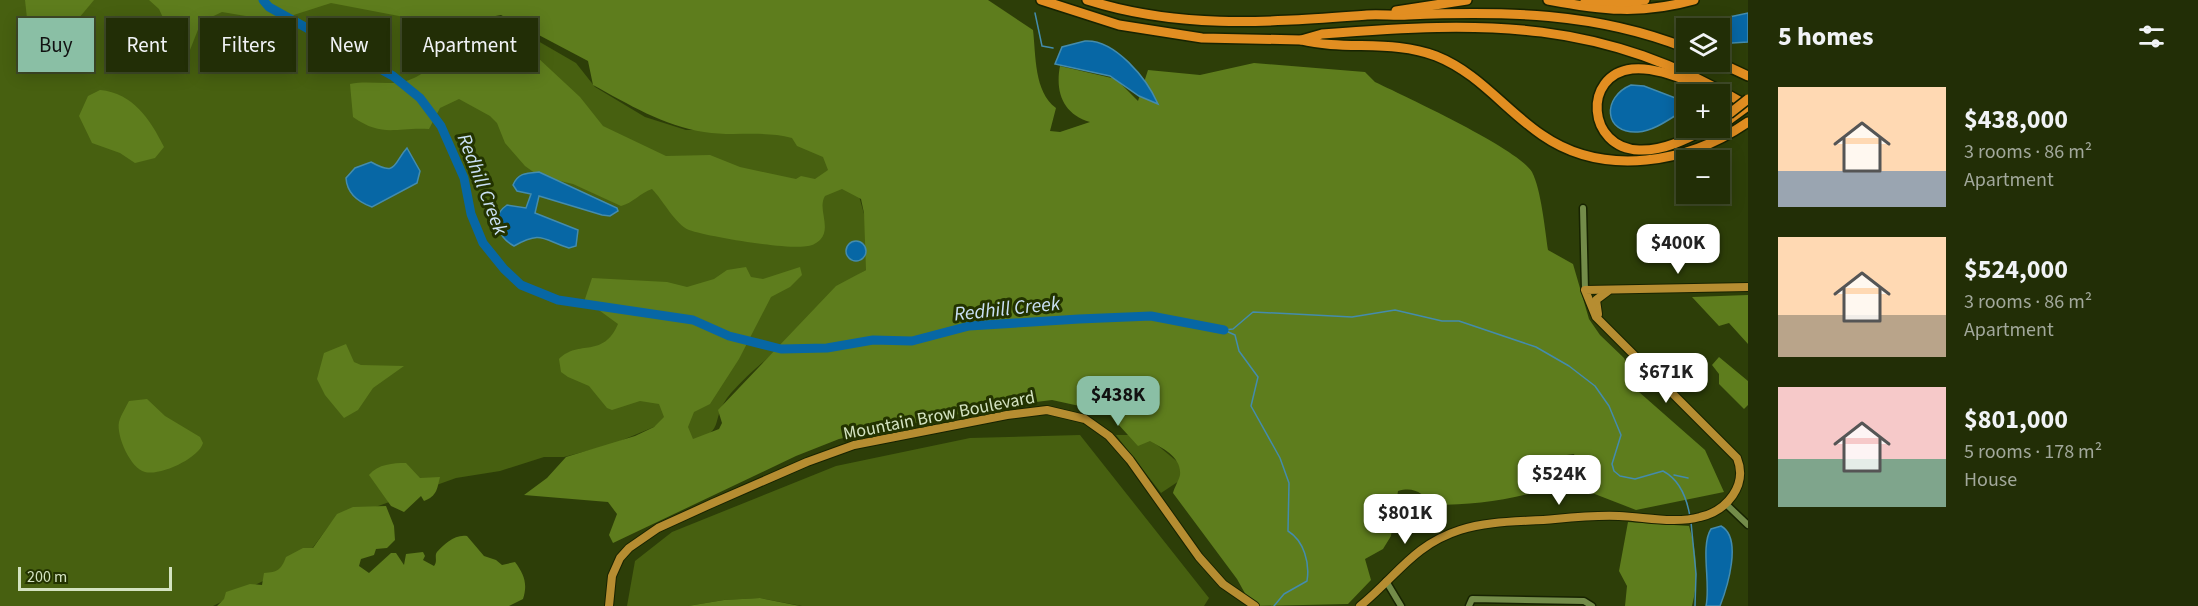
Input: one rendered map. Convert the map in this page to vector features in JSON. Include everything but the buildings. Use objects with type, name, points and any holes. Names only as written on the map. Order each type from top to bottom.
[{"type":"highway","points":[[1041,0],[1119,25],[1168,33],[1233,39],[1301,40],[1405,48],[1437,57],[1477,80],[1542,135],[1562,147],[1609,160],[1641,160],[1695,149],[1747,123]]},
{"type":"highway","points":[[1087,0],[1158,17],[1229,23],[1473,12],[1558,15],[1630,30],[1676,45]]},
{"type":"highway","points":[[1370,15],[1467,0]]},
{"type":"highway","points":[[1548,0],[1617,11],[1637,11],[1694,0]]},
{"type":"highway","points":[[1585,0],[1626,3],[1645,0]]},
{"type":"highway","points":[[1301,40],[1322,34],[1474,26],[1549,32],[1605,43],[1646,55],[1682,70],[1748,105],[1732,115]]},
{"type":"highway","points":[[1730,68],[1748,76]]},
{"type":"highway","points":[[1683,138],[1661,147],[1638,150],[1621,146],[1608,138],[1600,126],[1597,112],[1600,93],[1606,82],[1619,73],[1642,69],[1690,84]]},
{"type":"highway","points":[[1730,97],[1737,99]]},
{"type":"highway","points":[[1732,115],[1748,99]]},
{"type":"highway","points":[[1641,160],[1699,138]]},
{"type":"main road","points":[[1360,606],[1425,546],[1464,529],[1529,520],[1603,515],[1679,520],[1708,515],[1726,504],[1741,484],[1742,467],[1737,458],[1607,328],[1592,311],[1585,290],[1748,287]]},
{"type":"main road","points":[[1607,328],[1599,316],[1596,303],[1598,297],[1609,290]]},
{"type":"main road","name":"Mountain Brow Boulevard","points":[[609,606],[612,576],[620,558],[629,548],[652,531],[713,503],[807,462],[854,445],[1007,415],[1047,410],[1085,419],[1109,436],[1130,460],[1199,557],[1223,584],[1253,605]]},
{"type":"street","points":[[1583,208],[1585,290]]},
{"type":"street","points":[[1726,504],[1748,525]]},
{"type":"street","points":[[1386,581],[1401,606]]},
{"type":"street","points":[[1469,606],[1476,598],[1492,601],[1584,601],[1592,606]]},
{"type":"green space","points":[[0,0],[479,0],[490,16],[495,18],[402,18],[402,72],[538,72],[538,41],[576,63],[595,87],[645,117],[686,130],[751,130],[803,134],[857,189],[868,228],[866,270],[840,289],[802,328],[739,384],[724,403],[713,431],[697,441],[681,446],[661,424],[613,444],[564,457],[544,457],[500,471],[456,478],[331,523],[311,550],[271,577],[213,606],[0,606]]},
{"type":"green space","points":[[25,0],[94,0],[79,18],[27,18]]},
{"type":"green space","points":[[149,0],[988,0],[1033,30],[1040,83],[1049,101],[1056,108],[1050,131],[1060,132],[1090,122],[1073,114],[1063,101],[1059,85],[1060,66],[1116,79],[1138,101],[1148,70],[1200,75],[1254,63],[1365,72],[1375,82],[1506,150],[1523,162],[1532,172],[1540,199],[1548,250],[1573,264],[1589,319],[1600,335],[1624,358],[1639,392],[1705,450],[1724,492],[1636,510],[1587,491],[1574,454],[1545,458],[1549,488],[1507,499],[1435,505],[1414,490],[1398,491],[1391,536],[1383,549],[1365,559],[1371,580],[1348,604],[1252,606],[1237,579],[1173,493],[1180,475],[1175,458],[1150,441],[1138,446],[1107,412],[1052,400],[988,408],[839,439],[796,456],[613,543],[609,535],[617,514],[608,502],[524,495],[547,478],[566,457],[635,436],[654,427],[664,417],[659,404],[640,401],[612,410],[607,408],[589,386],[561,372],[559,359],[567,353],[605,341],[612,335],[618,324],[596,308],[583,305],[592,278],[667,282],[687,287],[714,279],[727,270],[746,267],[751,277],[763,279],[800,267],[802,275],[790,287],[771,297],[739,359],[710,404],[694,412],[688,427],[693,439],[719,429],[722,423],[718,410],[836,286],[866,270],[864,213],[861,199],[842,189],[825,196],[823,207],[825,229],[819,241],[811,245],[798,247],[767,245],[689,230],[674,217],[652,189],[621,206],[573,184],[539,176],[525,166],[505,143],[497,123],[490,116],[459,99],[440,108],[429,129],[381,129],[353,117],[350,84],[406,81],[426,72],[538,72],[538,58],[580,97],[603,126],[666,156],[710,155],[740,167],[796,179],[801,176],[815,179],[828,170],[823,157],[797,146],[792,138],[770,134],[726,134],[689,129],[647,113],[593,85],[588,61],[538,35],[538,18],[507,18],[501,15],[484,18],[409,18],[331,3],[284,18],[257,18],[222,12],[209,18],[200,18],[200,25],[190,50],[188,49],[188,18],[163,18],[159,9]]},
{"type":"green space","points":[[100,90],[122,96],[146,117],[164,147],[155,158],[135,163],[120,153],[92,143],[79,116],[88,96]]},
{"type":"green space","points":[[1748,295],[1748,344],[1729,323],[1719,326],[1692,297]]},
{"type":"green space","points":[[346,344],[354,362],[361,365],[404,366],[373,388],[358,410],[344,418],[325,395],[317,379],[324,353]]},
{"type":"green space","points":[[1719,357],[1748,381],[1748,405],[1744,409],[1719,384],[1719,374],[1712,365]]},
{"type":"green space","points":[[147,399],[165,416],[200,437],[203,443],[200,449],[187,460],[169,469],[152,473],[140,470],[130,459],[122,443],[119,428],[120,419],[129,401]]},
{"type":"green space","points":[[1080,435],[1209,598],[1204,606],[802,606],[760,598],[724,600],[688,606],[627,606],[635,561],[672,532],[836,466],[970,438]]},
{"type":"green space","points":[[1116,435],[1145,435],[1191,473],[1161,493]]},
{"type":"green space","points":[[406,463],[420,478],[440,477],[436,492],[432,497],[424,501],[421,496],[404,512],[391,506],[369,475],[381,466]]},
{"type":"green space","points":[[386,506],[394,526],[395,540],[387,548],[376,549],[374,555],[361,559],[359,566],[369,573],[391,553],[396,553],[404,565],[406,554],[423,552],[425,556],[423,560],[434,566],[436,554],[443,546],[454,538],[467,536],[484,556],[502,565],[515,562],[524,579],[523,599],[509,606],[217,606],[224,599],[226,592],[250,584],[262,585],[264,573],[278,570],[286,557],[303,548],[313,548],[337,514],[353,507]]},
{"type":"green space","points":[[1628,522],[1689,526],[1696,566],[1696,586],[1692,606],[1625,606],[1627,586],[1619,571]]},
{"type":"green space","points":[[760,598],[800,606],[688,606],[724,600]]},
{"type":"water","points":[[1748,13],[1748,42],[1730,42],[1730,18],[1725,18]]},
{"type":"water","points":[[1085,41],[1108,46],[1129,62],[1146,83],[1158,104],[1139,96],[1110,76],[1055,64],[1062,47]]},
{"type":"water","points":[[1631,85],[1644,86],[1676,98],[1676,115],[1651,129],[1638,132],[1626,131],[1618,127],[1610,114],[1615,98]]},
{"type":"water","points":[[407,148],[420,171],[417,183],[372,207],[354,197],[346,178],[355,168],[371,162],[391,168]]},
{"type":"water","points":[[539,172],[617,208],[618,211],[610,216],[602,215],[539,196],[535,213],[578,230],[576,246],[569,248],[537,237],[514,246],[500,233],[498,215],[507,205],[526,208],[531,194],[517,191],[513,185],[520,176],[526,173]]},
{"type":"water","points":[[856,241],[863,244],[866,251],[863,258],[856,261],[849,258],[846,251],[849,244]]},
{"type":"water","points":[[1721,526],[1728,532],[1731,541],[1729,576],[1720,606],[1706,606],[1706,545],[1711,529]]},
{"type":"waterway","name":"Redhill Creek","points":[[263,0],[269,7],[393,76],[420,98],[441,126],[464,178],[471,214],[483,243],[504,269],[521,285],[558,300],[693,320],[729,336],[781,349],[827,348],[873,340],[912,341],[969,326],[1079,319],[1151,316],[1224,330]]},
{"type":"waterway","points":[[1035,13],[1042,46],[1053,48]]},
{"type":"waterway","name":"Redhill Creek","points":[[1224,330],[1233,329],[1253,312],[1352,317],[1395,310],[1442,321],[1459,321],[1536,347],[1569,366],[1595,386],[1609,406],[1621,435],[1612,464],[1614,471],[1620,476],[1635,479],[1663,471],[1674,479],[1682,490],[1690,517]]},
{"type":"waterway","points":[[1226,331],[1235,335],[1239,351],[1258,377],[1251,406],[1280,458],[1289,483],[1288,531],[1302,546],[1307,560],[1307,581],[1284,594],[1274,606]]},
{"type":"waterway","points":[[1674,475],[1688,478]]},
{"type":"waterway","name":"Redhill Creek","points":[[1691,522],[1696,574],[1695,606]]}]
